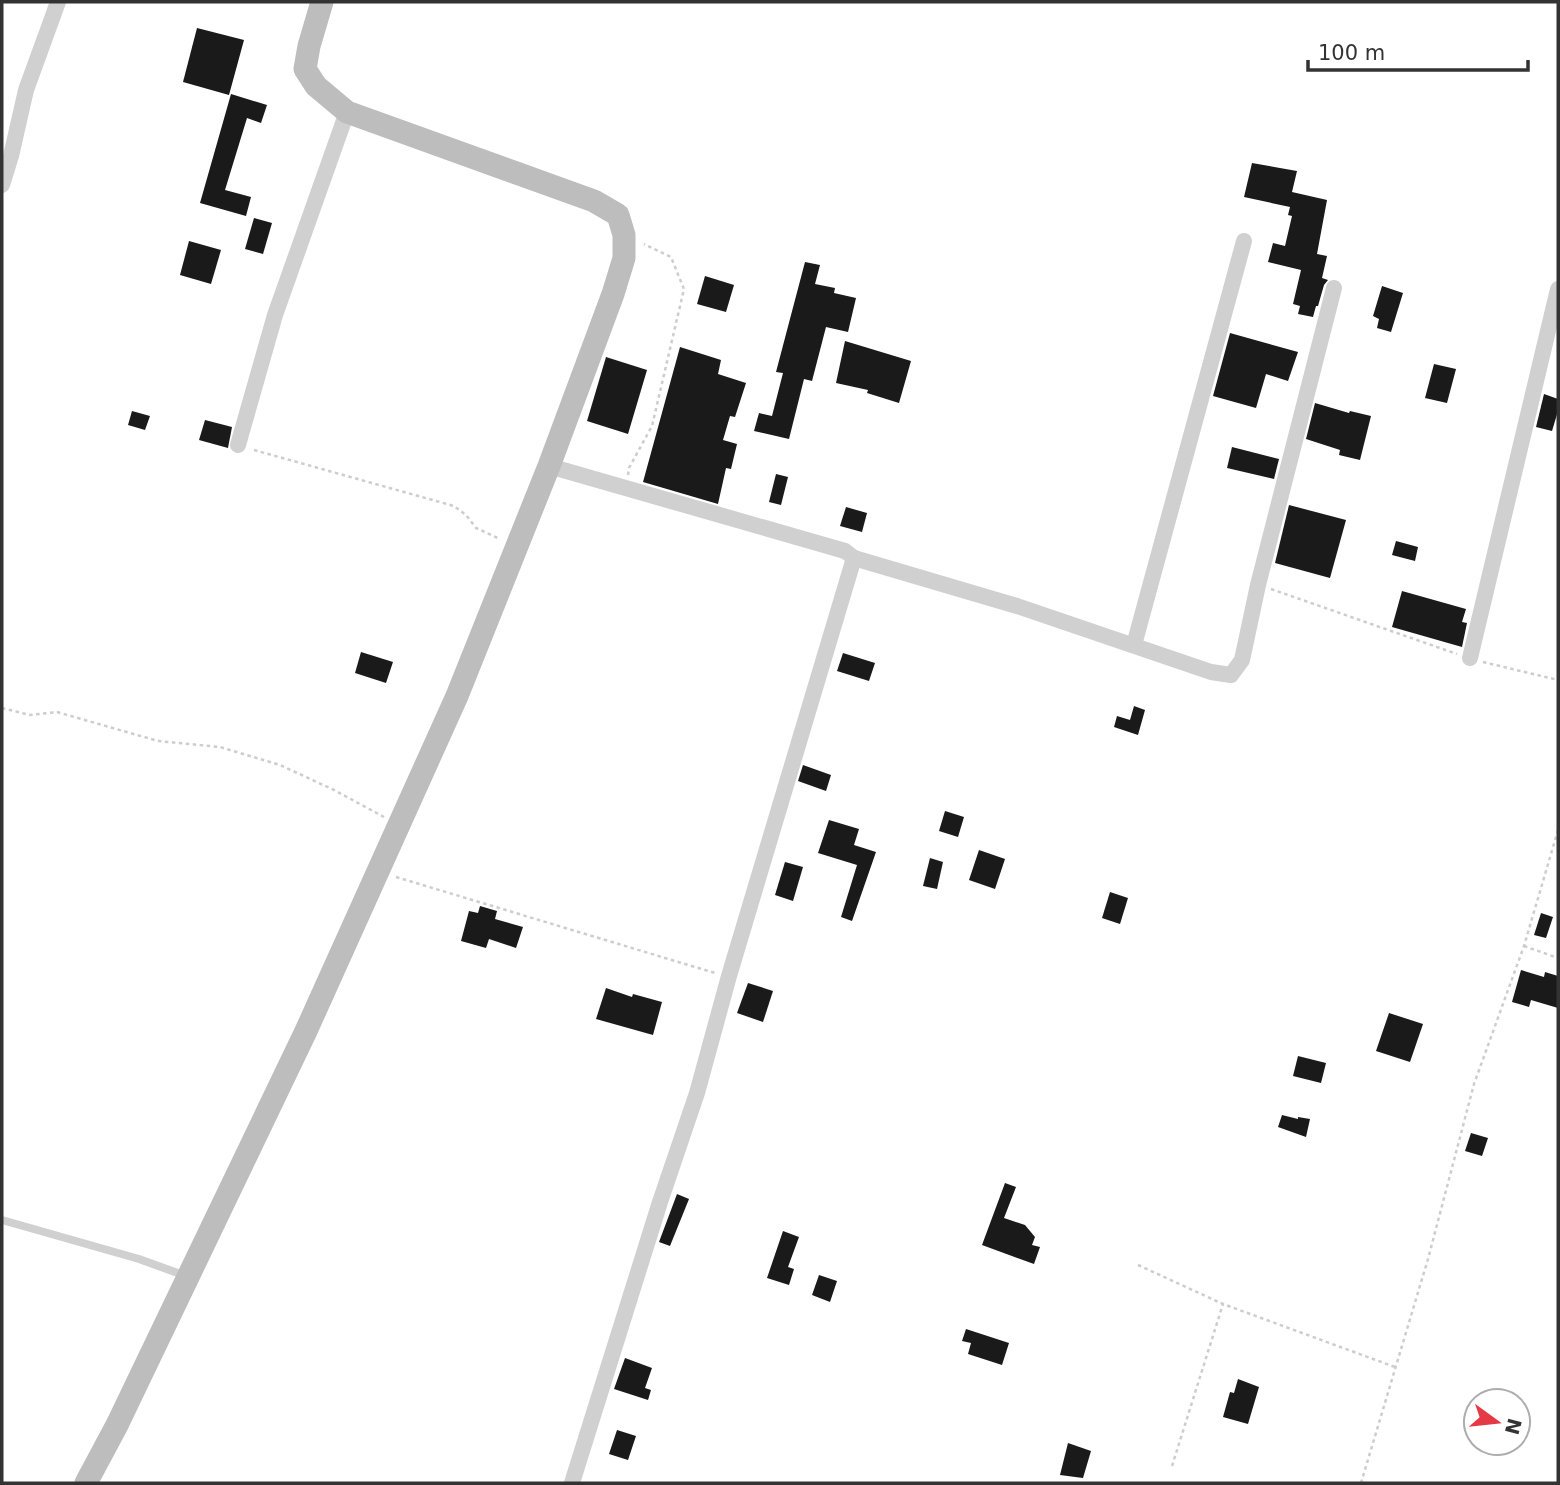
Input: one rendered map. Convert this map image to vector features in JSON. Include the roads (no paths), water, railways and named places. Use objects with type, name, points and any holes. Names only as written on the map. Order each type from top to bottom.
[{"type":"street","points":[[2,185],[26,90],[58,2]]},
{"type":"street","points":[[86,1483],[117,1425],[306,1031],[457,696],[550,466],[624,258],[624,235],[618,215],[594,201],[347,112],[316,86],[305,69],[322,2]]},
{"type":"street","points":[[238,445],[275,315],[347,112]]},
{"type":"street","points":[[1134,645],[1244,241]]},
{"type":"street","points":[[550,466],[845,551],[854,558],[1017,606],[1212,672],[1231,675],[1242,660],[1258,585],[1334,288]]},
{"type":"street","points":[[1470,658],[1558,289]]},
{"type":"street","points":[[572,1483],[697,1093],[729,976],[854,558]]},
{"type":"lane","points":[[2,1220],[139,1259],[187,1276]]}]
